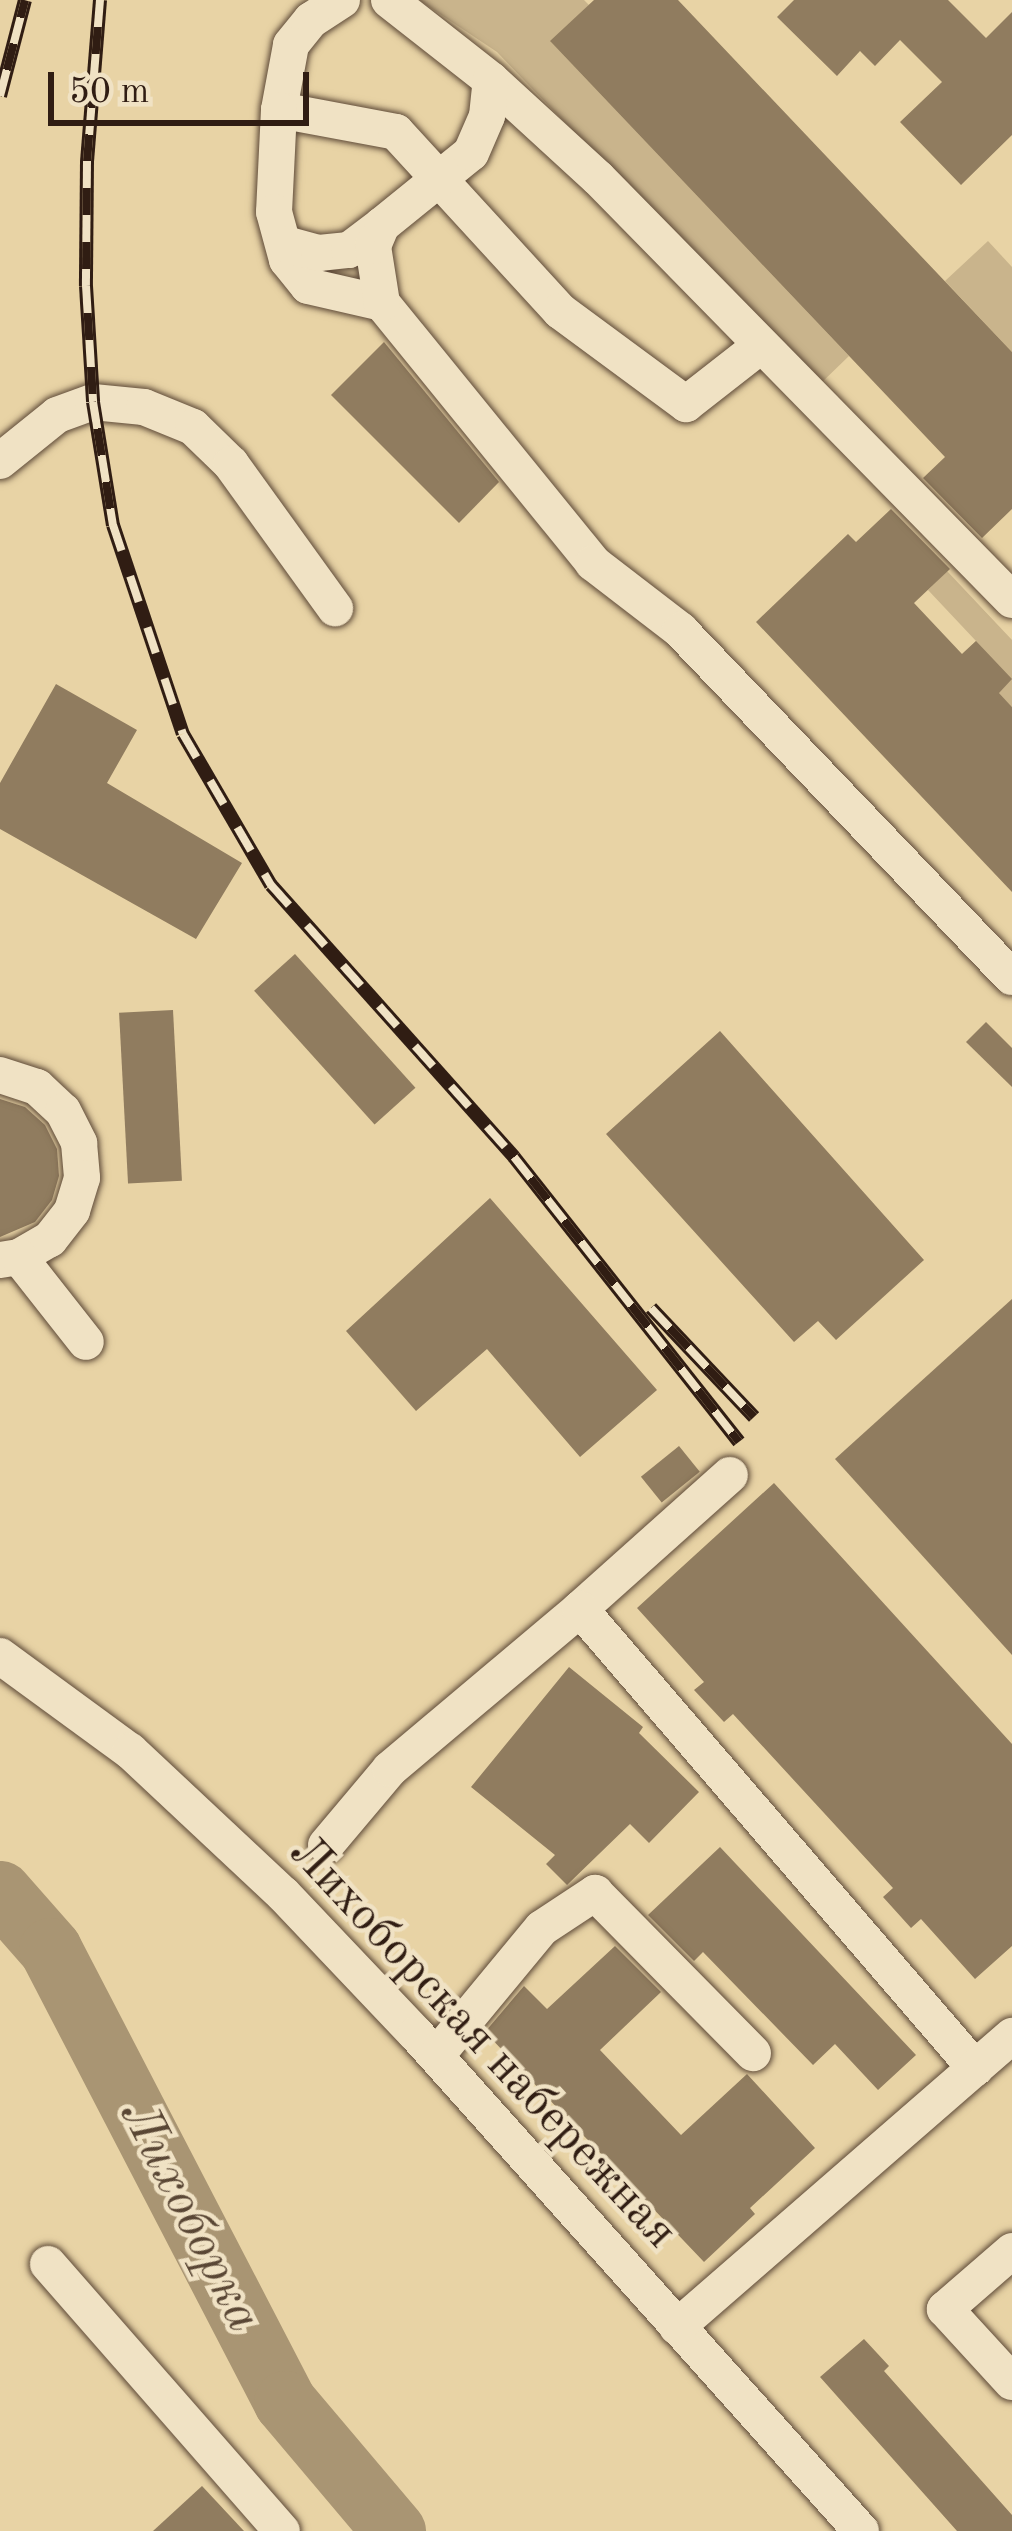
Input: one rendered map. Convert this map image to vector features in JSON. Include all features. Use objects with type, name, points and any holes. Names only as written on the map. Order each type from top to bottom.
[{"type":"street","points":[[342,0],[311,20],[291,45],[279,110],[274,212],[287,260],[308,286],[382,303]]},
{"type":"street","points":[[389,0],[491,80],[598,178],[758,347],[1012,601]]},
{"type":"street","points":[[285,244],[319,253],[349,250],[382,225],[472,153],[487,116],[491,80]]},
{"type":"street","points":[[279,110],[396,132],[560,311],[686,404],[758,347]]},
{"type":"street","points":[[382,225],[373,246],[382,303],[592,563],[680,630],[1012,977]]},
{"type":"street","points":[[0,461],[57,415],[93,402],[144,406],[194,427],[271,514],[335,608]]},
{"type":"street","points":[[0,1075],[37,1087],[63,1111],[79,1143],[82,1178],[72,1211],[50,1239],[10,1259],[86,1342]]},
{"type":"street","points":[[326,1845],[390,1769],[730,1475]]},
{"type":"street","points":[[580,1609],[975,2068]]},
{"type":"street","name":"Лихоборская набережная","points":[[0,1655],[130,1751],[283,1894],[436,2056],[861,2531]]},
{"type":"street","points":[[436,2056],[542,1928],[596,1893],[753,2054]]},
{"type":"street","points":[[677,2327],[1012,2036]]},
{"type":"street","points":[[1012,2252],[945,2309],[1012,2382]]},
{"type":"street","points":[[48,2264],[283,2531]]},
{"type":"shaded area","points":[[419,0],[584,0],[589,5],[551,42],[849,356],[819,385],[497,52]]},
{"type":"shaded area","points":[[988,241],[1012,267],[1012,352],[945,281]]},
{"type":"shaded area","points":[[947,571],[1012,640],[1012,707],[962,654],[976,641],[928,590]]},
{"type":"building","points":[[594,0],[678,0],[1012,352],[1012,509],[982,538],[923,478],[945,457],[550,41]]},
{"type":"building","points":[[794,0],[948,0],[986,38],[1012,12],[1012,135],[961,185],[900,122],[942,82],[900,40],[875,66],[860,51],[837,76],[777,17]]},
{"type":"building","points":[[384,342],[499,482],[459,523],[331,395]]},
{"type":"building","points":[[891,509],[950,569],[914,603],[962,654],[976,641],[1012,679],[999,693],[1012,707],[1012,892],[756,622],[848,534],[856,542]]},
{"type":"building","points":[[56,684],[137,730],[107,783],[242,863],[196,939],[0,829],[0,783]]},
{"type":"building","points":[[295,954],[415,1088],[375,1125],[254,991]]},
{"type":"building","points":[[173,1010],[182,1181],[128,1184],[119,1013]]},
{"type":"building","points":[[986,1022],[1012,1048],[1012,1087],[966,1042]]},
{"type":"building","points":[[720,1031],[924,1260],[836,1340],[818,1321],[794,1342],[606,1134]]},
{"type":"building","points":[[0,1099],[25,1107],[45,1125],[57,1149],[59,1176],[52,1200],[35,1222],[0,1237]]},
{"type":"building","points":[[490,1198],[657,1390],[580,1457],[487,1349],[416,1411],[346,1331]]},
{"type":"building","points":[[1012,1299],[1012,1655],[835,1459]]},
{"type":"building","points":[[679,1446],[700,1472],[662,1502],[641,1477]]},
{"type":"building","points":[[774,1483],[1012,1744],[1012,1946],[975,1979],[921,1919],[911,1928],[883,1897],[893,1888],[733,1714],[724,1722],[694,1690],[704,1682],[637,1608]]},
{"type":"building","points":[[569,1667],[643,1727],[639,1733],[699,1792],[649,1843],[630,1824],[567,1885],[546,1864],[555,1855],[471,1787]]},
{"type":"building","points":[[720,1847],[916,2055],[878,2090],[835,2044],[813,2065],[703,1952],[694,1961],[648,1915]]},
{"type":"building","points":[[615,1946],[661,1992],[600,2050],[681,2135],[747,2074],[815,2148],[750,2208],[755,2214],[704,2262],[485,2032],[524,1986],[547,2009]]},
{"type":"building","points":[[864,2339],[889,2366],[884,2371],[1012,2515],[1012,2531],[957,2531],[820,2377]]},
{"type":"building","points":[[202,2486],[244,2531],[153,2531]]},
{"type":"waterway","name":"Лихоборка","points":[[0,1892],[50,1949],[285,2402],[394,2531]]},
{"type":"railway","points":[[0,96],[25,0]]},
{"type":"railway","points":[[100,0],[87,161],[86,286],[93,402],[113,525],[183,734],[271,885],[514,1157],[739,1442]]},
{"type":"railway","points":[[651,1308],[754,1417]]}]
